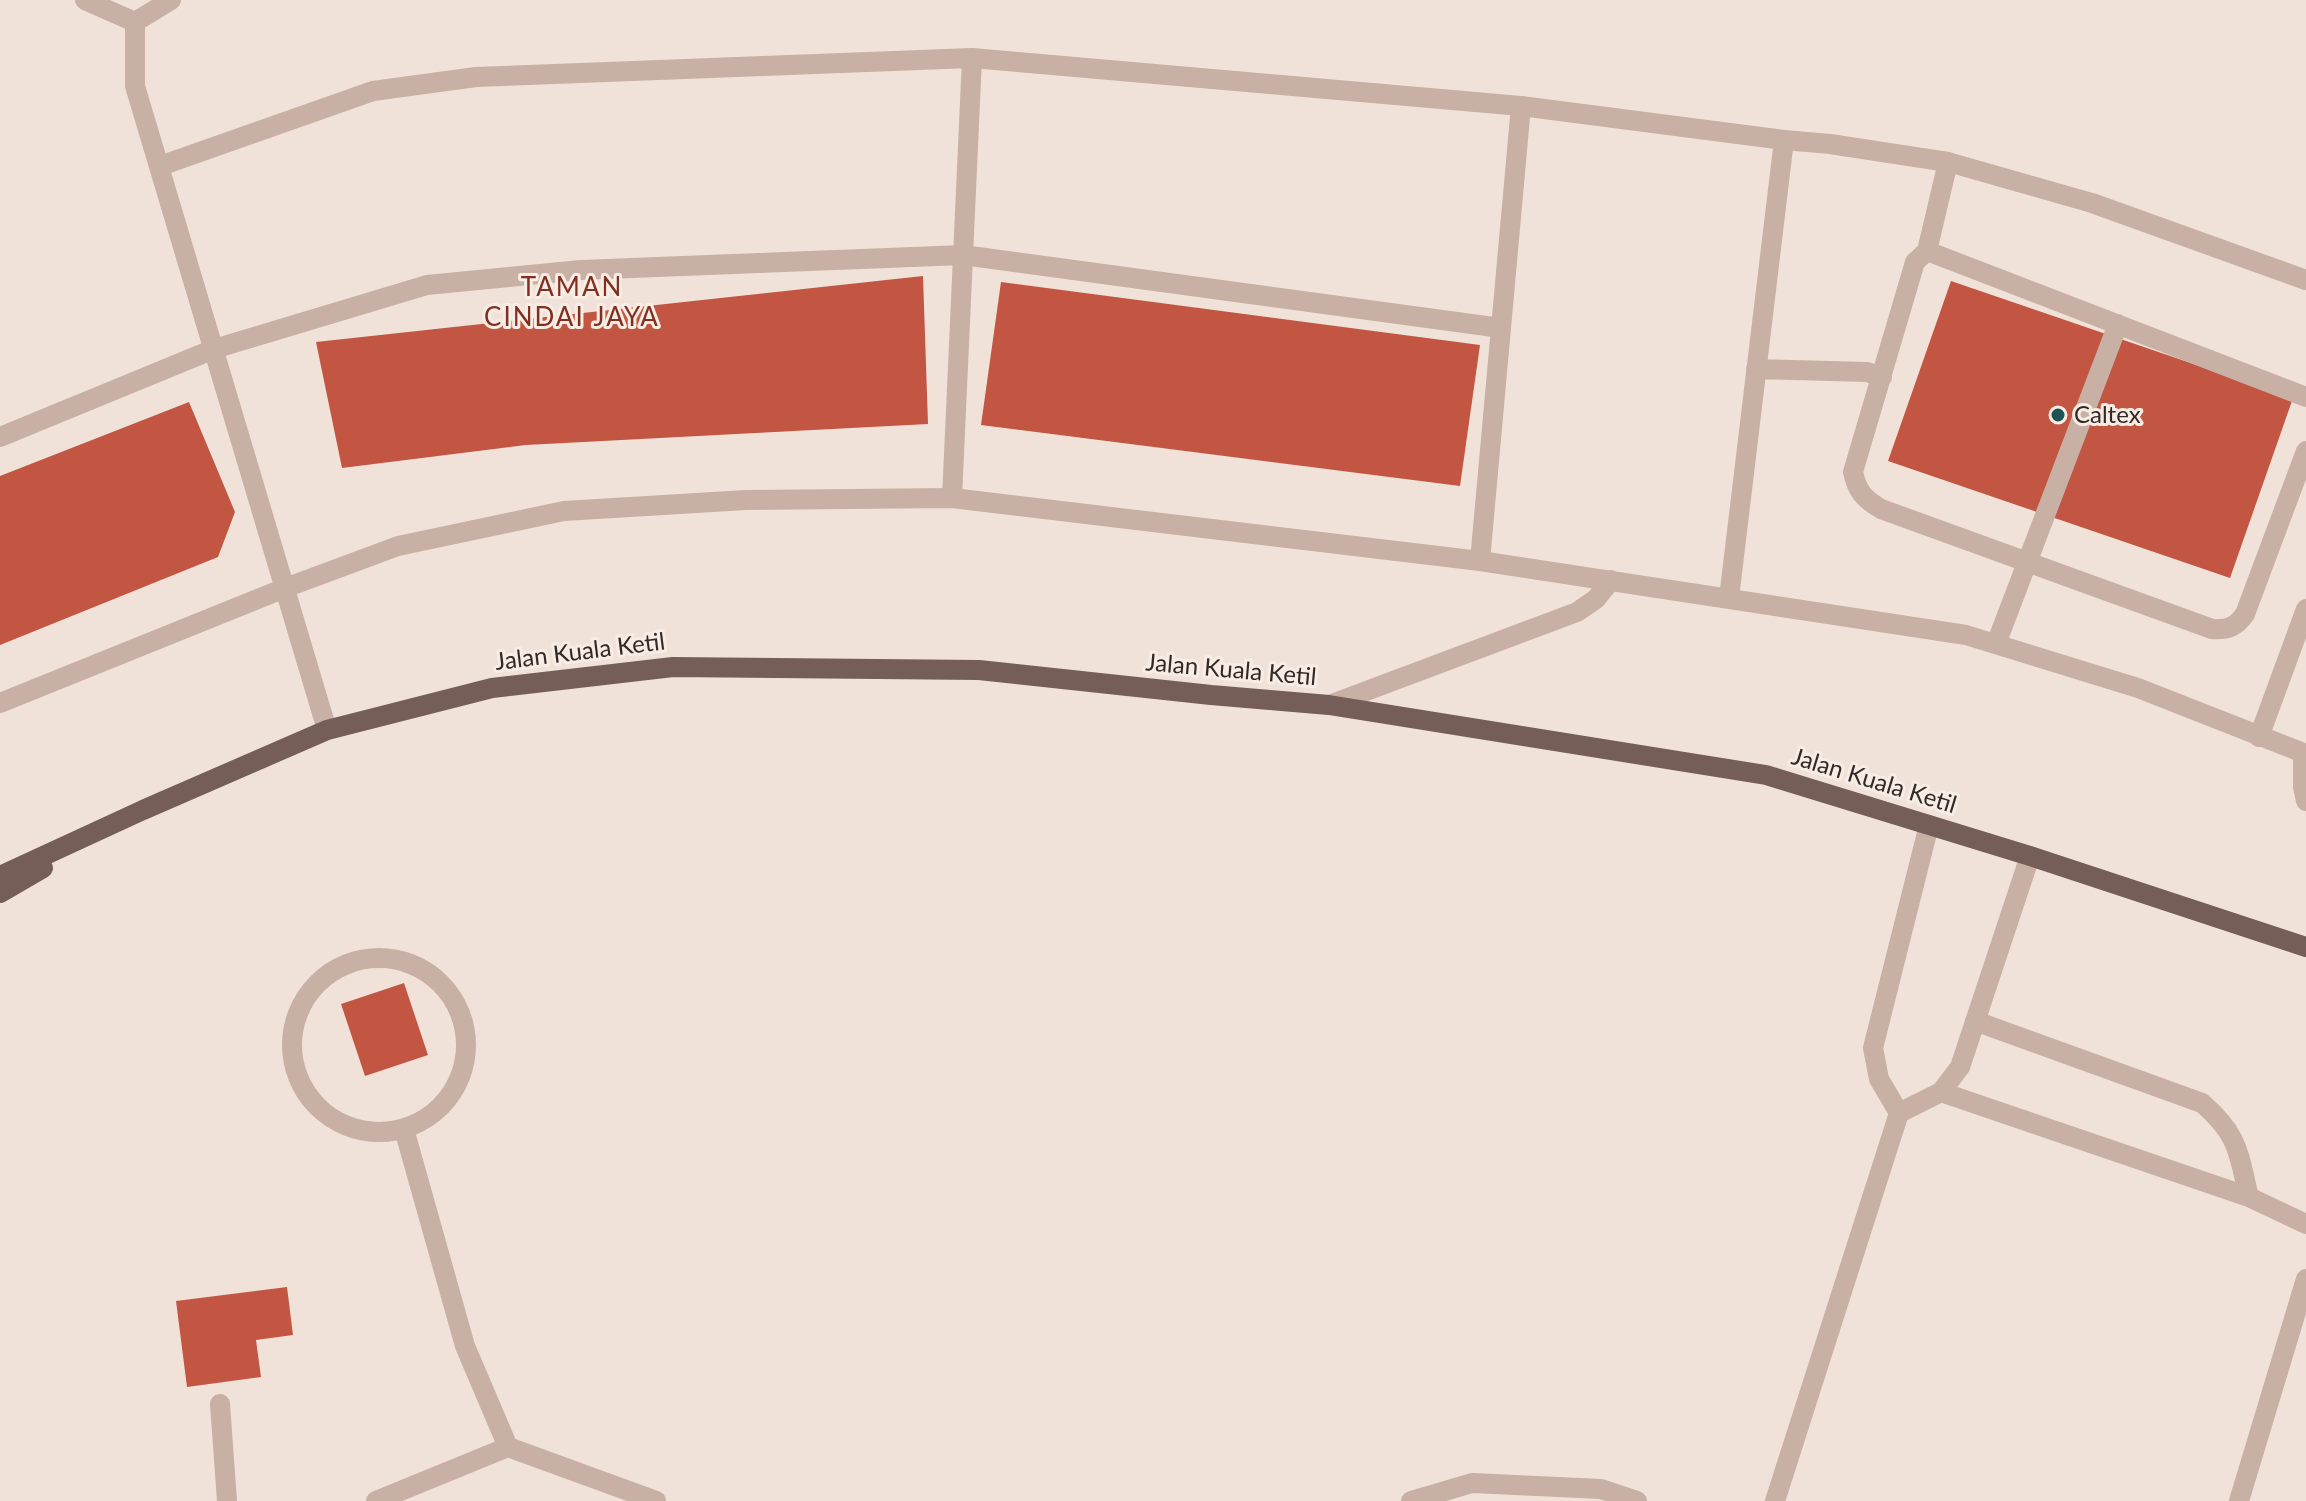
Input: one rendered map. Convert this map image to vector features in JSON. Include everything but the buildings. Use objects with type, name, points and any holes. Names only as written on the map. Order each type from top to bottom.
[{"type":"main road","name":"Jalan Kuala Ketil","points":[[0,876],[327,730],[492,688],[673,667],[979,670],[1329,705],[1766,775],[2030,856],[2306,947]]},
{"type":"main road","name":"Jalan Kuala Ketil","points":[[0,893],[143,810]]},
{"type":"street","points":[[85,0],[135,22]]},
{"type":"street","points":[[135,22],[171,0]]},
{"type":"street","points":[[135,22],[135,86],[327,730]]},
{"type":"street","points":[[160,166],[373,91],[476,77],[972,58],[1521,106],[1830,144],[1948,162],[2092,203],[2306,280]]},
{"type":"street","points":[[952,498],[972,58]]},
{"type":"street","points":[[1480,561],[1521,106]]},
{"type":"street","points":[[1729,598],[1784,140]]},
{"type":"street","points":[[1948,162],[1927,251],[1915,262],[1853,472],[1857,487],[1866,500],[1881,509],[2212,629],[2224,630],[2238,624],[2245,614],[2306,451]]},
{"type":"street","points":[[1927,251],[2306,397]]},
{"type":"street","points":[[0,437],[214,349],[427,285],[581,270],[963,255],[1501,328]]},
{"type":"street","points":[[1996,644],[2118,324]]},
{"type":"street","points":[[1756,369],[1867,372],[1882,377]]},
{"type":"street","points":[[0,703],[398,546],[564,511],[746,500],[952,498],[1480,561],[1966,635],[2138,688],[2305,753],[2303,787],[2306,801]]},
{"type":"street","points":[[1329,705],[1577,612],[1596,599],[1611,580]]},
{"type":"street","points":[[2259,737],[2306,609]]},
{"type":"street","points":[[1899,1113],[1879,1079],[1873,1048],[1929,825]]},
{"type":"street","points":[[1775,1501],[1899,1113],[1941,1092],[1960,1067],[2030,856]]},
{"type":"street","points":[[389,959],[417,967],[442,984],[459,1008],[466,1037],[464,1067],[452,1095],[431,1116],[404,1129],[376,1132],[349,1127],[326,1114],[306,1094],[295,1069],[292,1042],[298,1015],[311,991],[331,973],[359,961],[389,959]]},
{"type":"street","points":[[1975,1021],[2202,1103],[2220,1119],[2235,1141],[2249,1197]]},
{"type":"street","points":[[1941,1092],[2249,1197],[2306,1224]]},
{"type":"street","points":[[404,1129],[465,1346],[508,1447]]},
{"type":"street","points":[[2239,1501],[2306,1279]]},
{"type":"street","points":[[220,1404],[227,1501]]},
{"type":"street","points":[[376,1501],[508,1447],[656,1501]]},
{"type":"street","points":[[1411,1501],[1472,1483],[1601,1489],[1637,1501]]},
{"type":"place","name":"Caltex","points":[[2058,415]]},
{"type":"district","name":"TAMAN CINDAI JAYA","points":[[572,303]]}]
